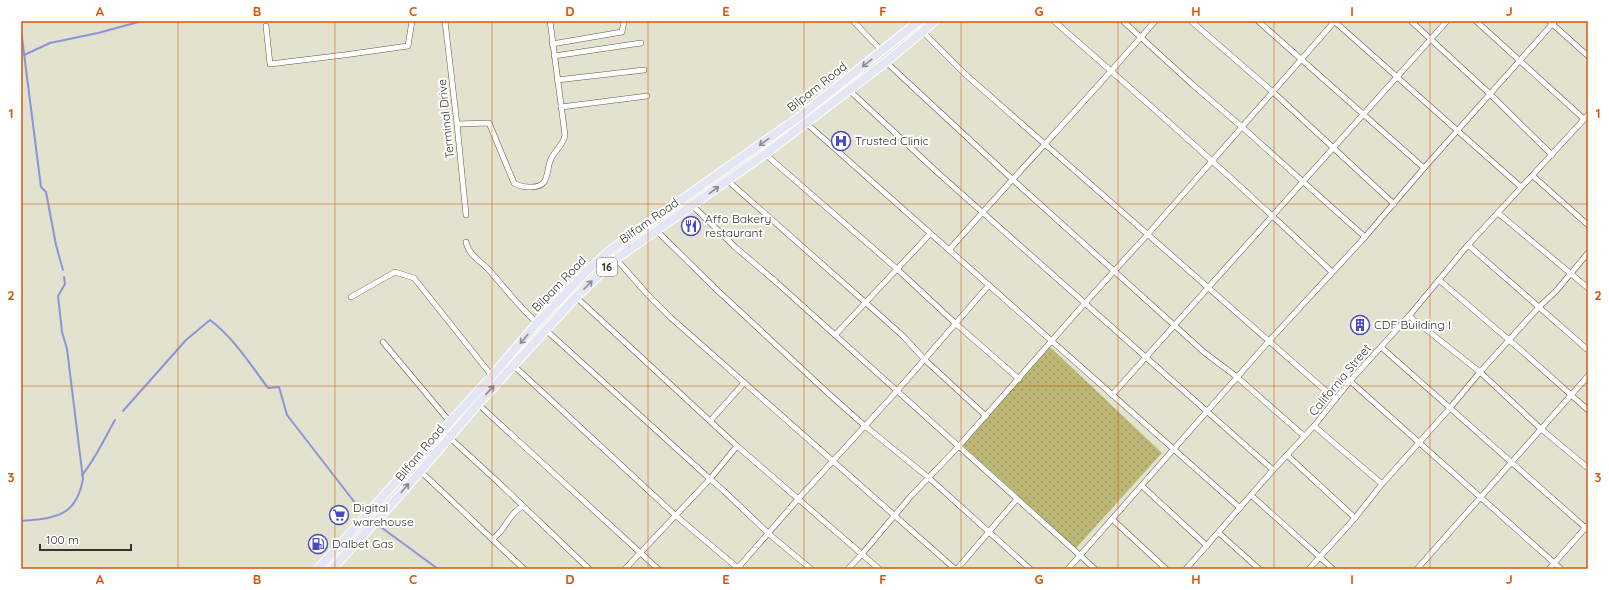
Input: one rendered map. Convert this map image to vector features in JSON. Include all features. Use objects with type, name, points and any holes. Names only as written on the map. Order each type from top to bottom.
[{"type":"main road","name":"Bilfam Road","points":[[332,569],[399,496],[513,365],[547,331],[576,297],[616,259],[806,124],[886,62],[934,21]]},
{"type":"main road","name":"Bilpam Road","points":[[318,569],[492,376],[537,323],[580,278],[609,251],[799,117],[918,22]]},
{"type":"street","points":[[266,26],[270,64],[408,46],[412,21]]},
{"type":"street","name":"Terminal Drive","points":[[445,21],[466,215]]},
{"type":"street","points":[[457,124],[489,123],[512,178],[518,185],[534,187],[540,186],[545,180],[550,159],[564,142],[565,136],[550,21]]},
{"type":"street","points":[[552,44],[622,32],[624,21]]},
{"type":"street","points":[[853,21],[882,51]]},
{"type":"street","points":[[1054,21],[1273,215],[1332,272]]},
{"type":"street","points":[[1123,21],[1365,237]]},
{"type":"street","points":[[949,250],[1044,144],[1081,106],[1155,21]]},
{"type":"street","points":[[1191,21],[1273,92],[1394,204]]},
{"type":"street","points":[[1258,21],[1424,168]]},
{"type":"street","points":[[848,569],[911,496],[986,416],[1182,194],[1213,161],[1334,21],[1521,187]]},
{"type":"street","points":[[1411,21],[1490,94],[1552,155]]},
{"type":"street","points":[[1112,395],[1446,21]]},
{"type":"street","points":[[1476,21],[1586,117]]},
{"type":"street","points":[[918,22],[922,31],[965,74],[1335,399]]},
{"type":"street","points":[[1068,569],[1269,341],[1365,237],[1424,168],[1521,60],[1552,22],[1588,56]]},
{"type":"street","points":[[554,56],[641,43]]},
{"type":"street","points":[[886,62],[1012,179],[1174,325],[1206,353],[1238,377],[1304,436]]},
{"type":"street","points":[[557,80],[644,70]]},
{"type":"street","points":[[849,90],[982,212],[1273,470]]},
{"type":"street","points":[[561,107],[647,96]]},
{"type":"street","name":"California Street","points":[[1187,569],[1273,470],[1314,426],[1350,381],[1409,316],[1468,245],[1586,117]]},
{"type":"street","points":[[806,124],[1240,508]]},
{"type":"street","points":[[765,154],[897,269],[955,323],[1019,379]]},
{"type":"street","points":[[1533,176],[1588,225]]},
{"type":"street","points":[[727,180],[903,336],[925,360],[986,416]]},
{"type":"street","points":[[692,205],[735,247],[1095,569]]},
{"type":"street","points":[[1498,213],[1588,288]]},
{"type":"street","points":[[656,230],[718,291],[865,426],[929,478],[1030,569]]},
{"type":"street","points":[[835,335],[930,234]]},
{"type":"street","points":[[466,242],[467,248],[471,254],[489,270],[522,310],[537,323]]},
{"type":"street","points":[[1468,245],[1588,350]]},
{"type":"street","points":[[609,251],[670,317],[894,516],[956,569],[1017,499]]},
{"type":"street","points":[[1309,569],[1355,518],[1382,484],[1420,443],[1480,372],[1539,307],[1556,292],[1588,252]]},
{"type":"street","points":[[351,297],[395,272],[414,278],[492,376]]},
{"type":"street","points":[[1439,280],[1588,410]]},
{"type":"street","points":[[513,365],[675,515],[738,569],[798,499],[925,360],[989,285]]},
{"type":"street","points":[[576,297],[662,378],[711,420],[737,446],[879,569]]},
{"type":"street","points":[[1409,316],[1480,372],[1540,428],[1588,468]]},
{"type":"street","points":[[547,331],[710,480],[724,491],[769,534],[811,569]]},
{"type":"street","points":[[383,342],[450,422]]},
{"type":"street","points":[[1381,347],[1587,527],[1549,569]]},
{"type":"street","points":[[1417,569],[1540,428],[1588,376]]},
{"type":"street","points":[[1350,381],[1561,569]]},
{"type":"street","points":[[711,420],[744,383]]},
{"type":"street","points":[[478,404],[658,569]]},
{"type":"street","points":[[1314,426],[1382,484]]},
{"type":"street","points":[[449,437],[589,569]]},
{"type":"street","points":[[625,569],[710,480],[737,446]]},
{"type":"street","points":[[1287,455],[1355,518]]},
{"type":"street","points":[[420,471],[524,569]]},
{"type":"street","points":[[1142,486],[1208,546]]},
{"type":"street","points":[[1252,496],[1334,569]]},
{"type":"street","points":[[492,539],[499,534],[515,510],[522,506]]},
{"type":"street","points":[[1112,519],[1166,569]]},
{"type":"street","points":[[1219,533],[1259,569]]},
{"type":"shaded area","points":[[1049,346],[1162,453],[1076,548],[961,444]]},
{"type":"waterway","points":[[24,55],[50,43],[98,33],[142,21]]},
{"type":"waterway","points":[[21,30],[41,187],[46,192],[56,245],[63,270]]},
{"type":"waterway","points":[[21,521],[44,519],[62,514],[75,502],[80,492],[83,479],[67,349],[62,332],[58,296],[65,284],[64,277]]},
{"type":"waterway","points":[[123,411],[186,340],[210,320],[234,343],[268,388],[279,387],[287,415],[359,508]]},
{"type":"waterway","points":[[82,475],[96,455],[115,420]]},
{"type":"waterway","points":[[378,525],[438,569]]},
{"type":"place","name":"Trusted Clinic","points":[[841,141]]},
{"type":"place","name":"Affo Bakery restaurant","points":[[691,226]]},
{"type":"place","name":"CDF Building I","points":[[1360,325]]},
{"type":"place","name":"Digital warehouse","points":[[339,515]]},
{"type":"place","name":"Dalbet Gas","points":[[318,544]]}]
